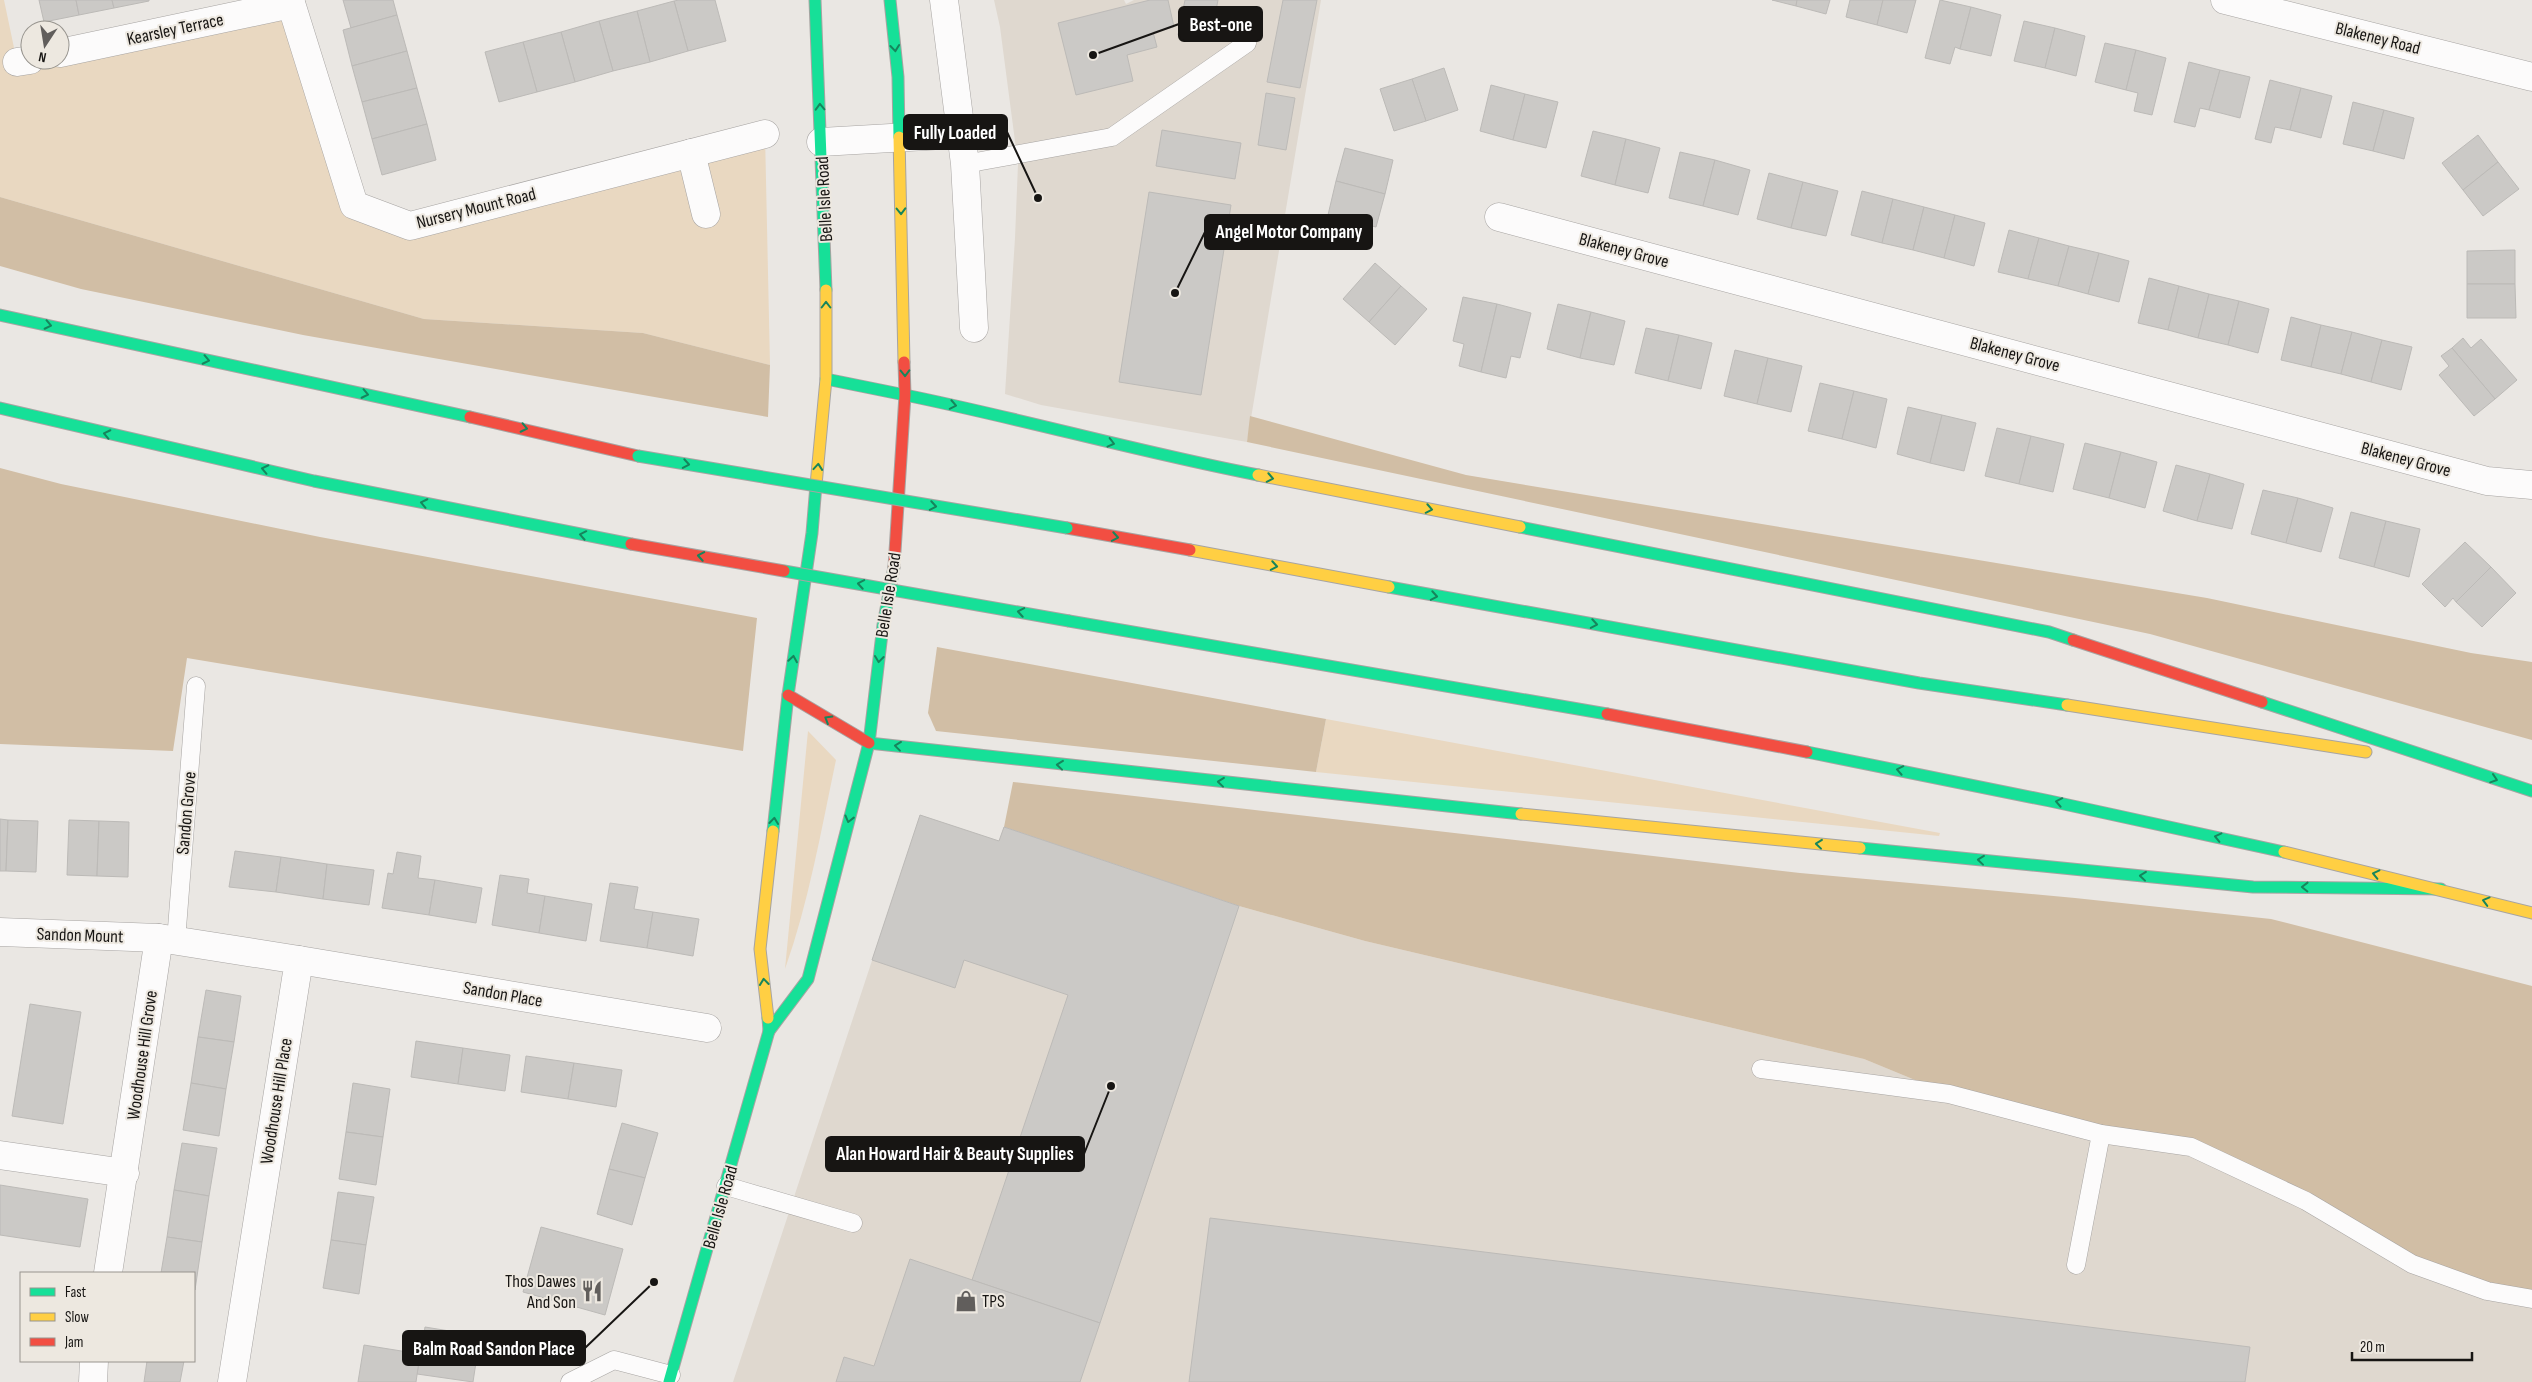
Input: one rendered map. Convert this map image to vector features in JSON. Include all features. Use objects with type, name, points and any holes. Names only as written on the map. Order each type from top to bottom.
[{"type":"main road","name":"Belle Isle Road","points":[[769,1031],[760,949],[788,695],[812,533],[826,379],[826,251],[815,0]]},
{"type":"main road","name":"Belle Isle Road","points":[[670,1378],[769,1031],[808,979],[868,743],[883,625],[895,559],[905,395],[898,77],[890,0]]},
{"type":"main road","points":[[0,315],[564,437],[638,456],[1067,528],[1919,683],[2250,732],[2456,767]]},
{"type":"main road","points":[[826,379],[975,409],[1170,458],[2049,632],[2532,791]]},
{"type":"main road","points":[[0,408],[81,429],[374,493],[631,544],[1069,621],[1391,674],[1736,738],[2096,809],[2441,888],[2532,913]]},
{"type":"main road","points":[[788,695],[868,743],[1439,806],[2243,886],[2441,888]]},
{"type":"street","points":[[944,0],[965,164],[974,328]]},
{"type":"street","name":"Blakeney Road","points":[[2224,0],[2532,77]]},
{"type":"street","name":"Kearsley Terrace","points":[[70,51],[290,2]]},
{"type":"street","name":"Nursery Mount Road","points":[[290,2],[354,206],[410,226],[765,134]]},
{"type":"street","name":"Belle Isle Road","points":[[821,142],[961,134]]},
{"type":"street","points":[[691,154],[706,214]]},
{"type":"street","name":"Blakeney Grove","points":[[1499,217],[2487,481],[2532,485]]},
{"type":"street","name":"Sandon Mount","points":[[0,932],[167,939]]},
{"type":"street","points":[[167,939],[299,960]]},
{"type":"street","name":"Woodhouse Hill Grove","points":[[108,1272],[167,939]]},
{"type":"street","name":"Sandon Place","points":[[299,960],[707,1028]]},
{"type":"street","name":"Woodhouse Hill Place","points":[[232,1382],[299,960]]},
{"type":"street","points":[[0,1155],[125,1173]]},
{"type":"street","points":[[94,1362],[94,1382]]},
{"type":"lane","points":[[965,164],[1112,137],[1247,43]]},
{"type":"lane","name":"Sandon Grove","points":[[167,939],[196,686]]},
{"type":"lane","points":[[1761,1069],[1949,1094],[2100,1134],[2191,1147],[2306,1201],[2412,1264],[2487,1291],[2532,1299]]},
{"type":"lane","points":[[2076,1265],[2100,1134]]},
{"type":"lane","points":[[726,1186],[854,1223]]},
{"type":"lane","points":[[570,1382],[614,1360],[670,1378]]},
{"type":"shaded area","points":[[0,0],[4,0],[17,62],[20,62],[20,70],[70,70],[70,58],[291,4],[354,205],[410,226],[765,134],[770,365],[643,333],[424,319],[0,197]]},
{"type":"shaded area","points":[[994,0],[1124,0],[1126,4],[1134,0],[1321,0],[1247,442],[1041,405],[1005,394],[1018,164],[1000,27]]},
{"type":"shaded area","points":[[0,197],[424,319],[643,333],[770,365],[768,417],[303,335],[81,289],[0,266]]},
{"type":"shaded area","points":[[1250,416],[1466,475],[2207,598],[2471,653],[2532,662],[2532,740],[2150,634],[1247,442]]},
{"type":"shaded area","points":[[0,468],[61,484],[320,537],[757,618],[743,751],[187,658],[173,751],[0,744]]},
{"type":"shaded area","points":[[937,647],[1326,719],[1316,772],[936,731],[928,713]]},
{"type":"shaded area","points":[[1326,719],[1940,833],[1939,836],[1316,772]]},
{"type":"shaded area","points":[[808,731],[836,760],[808,892],[785,969]]},
{"type":"shaded area","points":[[1013,782],[1800,873],[2075,898],[2271,919],[2532,986],[2532,1299],[2487,1291],[2191,1147],[1949,1094],[1864,1059],[1365,941],[1239,906],[1004,827]]},
{"type":"shaded area","points":[[920,815],[999,841],[1004,827],[1239,906],[1365,941],[1864,1059],[1949,1094],[2191,1147],[2532,1299],[2532,1382],[733,1382]]},
{"type":"building","points":[[39,0],[76,0],[79,15],[44,20]]},
{"type":"building","points":[[76,0],[112,0],[114,8],[79,15]]},
{"type":"building","points":[[112,0],[149,0],[149,1],[114,8]]},
{"type":"building","points":[[343,0],[393,0],[397,15],[351,28]]},
{"type":"building","points":[[715,0],[726,41],[688,51],[674,1]]},
{"type":"building","points":[[1150,0],[1168,0],[1174,27],[1153,32],[1157,47],[1127,55],[1133,81],[1076,95],[1058,23]]},
{"type":"building","points":[[1185,0],[1218,0],[1210,41],[1178,35]]},
{"type":"building","points":[[1283,0],[1317,0],[1300,88],[1267,82]]},
{"type":"building","points":[[1772,0],[1797,0],[1796,6]]},
{"type":"building","points":[[1797,0],[1830,0],[1826,14],[1796,6]]},
{"type":"building","points":[[1850,0],[1883,0],[1877,25],[1846,17]]},
{"type":"building","points":[[1883,0],[1916,0],[1907,33],[1877,25]]},
{"type":"building","points":[[1940,0],[1971,7],[1960,49],[1955,47],[1950,64],[1925,58]]},
{"type":"building","points":[[674,1],[688,51],[650,62],[637,11]]},
{"type":"building","points":[[1971,7],[2001,15],[1991,56],[1960,49]]},
{"type":"building","points":[[637,11],[650,62],[613,71],[599,21]]},
{"type":"building","points":[[397,15],[407,51],[352,66],[343,30]]},
{"type":"building","points":[[599,21],[613,71],[575,82],[561,32]]},
{"type":"building","points":[[2024,21],[2055,28],[2045,68],[2014,61]]},
{"type":"building","points":[[2055,28],[2085,36],[2076,76],[2045,68]]},
{"type":"building","points":[[561,32],[575,82],[537,92],[523,42]]},
{"type":"building","points":[[523,42],[537,92],[499,102],[485,52]]},
{"type":"building","points":[[2105,43],[2136,50],[2126,90],[2095,82]]},
{"type":"building","points":[[2136,50],[2166,58],[2152,115],[2134,111],[2138,93],[2126,90]]},
{"type":"building","points":[[407,51],[417,88],[362,102],[352,66]]},
{"type":"building","points":[[2189,62],[2220,70],[2209,110],[2200,108],[2195,127],[2174,122]]},
{"type":"building","points":[[1444,68],[1458,110],[1426,121],[1412,79]]},
{"type":"building","points":[[2220,70],[2250,77],[2240,118],[2209,110]]},
{"type":"building","points":[[1412,79],[1426,121],[1394,131],[1380,89]]},
{"type":"building","points":[[2270,80],[2301,88],[2290,130],[2275,127],[2271,143],[2255,139]]},
{"type":"building","points":[[1491,85],[1525,94],[1513,140],[1480,131]]},
{"type":"building","points":[[417,88],[427,124],[372,139],[362,102]]},
{"type":"building","points":[[2301,88],[2332,96],[2321,138],[2290,130]]},
{"type":"building","points":[[1266,93],[1295,98],[1286,150],[1258,145]]},
{"type":"building","points":[[1525,94],[1558,102],[1546,148],[1513,140]]},
{"type":"building","points":[[2353,102],[2384,110],[2373,151],[2343,144]]},
{"type":"building","points":[[2384,110],[2414,118],[2404,159],[2373,151]]},
{"type":"building","points":[[427,124],[436,160],[382,175],[372,139]]},
{"type":"building","points":[[1162,130],[1241,143],[1235,179],[1156,166]]},
{"type":"building","points":[[1593,131],[1626,139],[1615,185],[1581,176]]},
{"type":"building","points":[[2478,135],[2498,162],[2463,190],[2442,163]]},
{"type":"building","points":[[1626,139],[1660,148],[1648,193],[1615,185]]},
{"type":"building","points":[[1345,148],[1393,160],[1385,194],[1336,181]]},
{"type":"building","points":[[1680,152],[1715,160],[1703,206],[1669,198]]},
{"type":"building","points":[[1715,160],[1750,170],[1738,215],[1703,206]]},
{"type":"building","points":[[2498,162],[2519,189],[2483,216],[2463,190]]},
{"type":"building","points":[[1769,173],[1803,182],[1791,228],[1757,219]]},
{"type":"building","points":[[1336,181],[1385,194],[1376,227],[1328,215]]},
{"type":"building","points":[[1803,182],[1838,191],[1826,236],[1791,228]]},
{"type":"building","points":[[1862,191],[1893,199],[1882,243],[1851,235]]},
{"type":"building","points":[[1149,192],[1231,205],[1201,395],[1119,382]]},
{"type":"building","points":[[1893,199],[1924,207],[1913,250],[1882,243]]},
{"type":"building","points":[[1924,207],[1955,215],[1944,258],[1913,250]]},
{"type":"building","points":[[1955,215],[1985,223],[1974,266],[1944,258]]},
{"type":"building","points":[[2009,230],[2039,238],[2028,279],[1998,272]]},
{"type":"building","points":[[2039,238],[2069,246],[2058,286],[2028,279]]},
{"type":"building","points":[[2069,246],[2099,253],[2088,294],[2058,286]]},
{"type":"building","points":[[2515,250],[2515,284],[2467,284],[2467,251]]},
{"type":"building","points":[[2099,253],[2129,261],[2119,302],[2088,294]]},
{"type":"building","points":[[1375,263],[1401,286],[1369,322],[1343,299]]},
{"type":"building","points":[[2149,278],[2179,286],[2168,330],[2138,323]]},
{"type":"building","points":[[2467,284],[2515,284],[2516,318],[2467,318]]},
{"type":"building","points":[[1401,286],[1427,309],[1395,345],[1369,322]]},
{"type":"building","points":[[2179,286],[2209,294],[2198,338],[2168,330]]},
{"type":"building","points":[[2209,294],[2239,301],[2228,345],[2198,338]]},
{"type":"building","points":[[1463,297],[1497,304],[1481,372],[1459,366],[1464,344],[1453,341]]},
{"type":"building","points":[[2239,301],[2269,309],[2258,353],[2228,345]]},
{"type":"building","points":[[1497,304],[1531,313],[1520,358],[1511,356],[1506,378],[1481,372]]},
{"type":"building","points":[[1558,304],[1591,312],[1580,358],[1547,349]]},
{"type":"building","points":[[1591,312],[1625,321],[1614,365],[1580,358]]},
{"type":"building","points":[[2291,317],[2321,325],[2311,367],[2281,360]]},
{"type":"building","points":[[2321,325],[2352,332],[2341,374],[2311,367]]},
{"type":"building","points":[[1646,328],[1679,335],[1668,381],[1635,373]]},
{"type":"building","points":[[2352,332],[2382,340],[2371,382],[2341,374]]},
{"type":"building","points":[[1679,335],[1712,343],[1701,389],[1668,381]]},
{"type":"building","points":[[2463,338],[2471,348],[2481,339],[2517,380],[2495,399],[2452,348]]},
{"type":"building","points":[[2382,340],[2412,347],[2401,390],[2371,382]]},
{"type":"building","points":[[2452,348],[2495,399],[2474,416],[2439,375],[2449,366],[2441,356]]},
{"type":"building","points":[[1735,350],[1768,358],[1757,404],[1724,396]]},
{"type":"building","points":[[1768,358],[1802,366],[1791,412],[1757,404]]},
{"type":"building","points":[[1820,383],[1854,391],[1842,439],[1808,431]]},
{"type":"building","points":[[1854,391],[1887,399],[1876,448],[1842,439]]},
{"type":"building","points":[[1908,407],[1942,415],[1930,463],[1897,454]]},
{"type":"building","points":[[1942,415],[1976,423],[1964,471],[1930,463]]},
{"type":"building","points":[[1997,428],[2031,436],[2019,484],[1985,476]]},
{"type":"building","points":[[2031,436],[2064,444],[2053,492],[2019,484]]},
{"type":"building","points":[[2085,443],[2121,452],[2109,498],[2073,489]]},
{"type":"building","points":[[2121,452],[2157,462],[2145,508],[2109,498]]},
{"type":"building","points":[[2176,465],[2210,474],[2197,521],[2163,511]]},
{"type":"building","points":[[2210,474],[2244,484],[2232,529],[2197,521]]},
{"type":"building","points":[[2263,490],[2298,498],[2286,543],[2251,534]]},
{"type":"building","points":[[2298,498],[2333,508],[2321,552],[2286,543]]},
{"type":"building","points":[[2351,512],[2386,521],[2374,567],[2339,558]]},
{"type":"building","points":[[2386,521],[2420,529],[2409,577],[2374,567]]},
{"type":"building","points":[[2465,542],[2491,567],[2456,602],[2453,598],[2445,607],[2422,584]]},
{"type":"building","points":[[2491,567],[2516,593],[2482,627],[2456,602]]},
{"type":"building","points":[[920,815],[999,841],[1004,827],[1239,906],[1100,1323],[972,1280],[1068,995],[964,960],[955,988],[872,960]]},
{"type":"building","points":[[0,819],[8,820],[6,871],[0,871]]},
{"type":"building","points":[[8,820],[38,821],[36,872],[6,871]]},
{"type":"building","points":[[69,820],[99,821],[97,876],[67,875]]},
{"type":"building","points":[[99,821],[129,822],[128,877],[97,876]]},
{"type":"building","points":[[235,851],[281,857],[276,892],[229,887]]},
{"type":"building","points":[[397,852],[421,856],[418,878],[435,880],[429,915],[382,908],[388,873],[393,874]]},
{"type":"building","points":[[281,857],[327,864],[323,899],[276,892]]},
{"type":"building","points":[[327,864],[374,870],[369,905],[323,899]]},
{"type":"building","points":[[500,875],[529,879],[527,893],[545,896],[539,933],[492,925]]},
{"type":"building","points":[[435,880],[482,888],[476,923],[429,915]]},
{"type":"building","points":[[610,883],[638,887],[634,909],[653,912],[647,948],[600,941]]},
{"type":"building","points":[[545,896],[592,904],[586,941],[539,933]]},
{"type":"building","points":[[653,912],[699,919],[693,956],[647,948]]},
{"type":"building","points":[[206,990],[241,996],[234,1042],[198,1037]]},
{"type":"building","points":[[30,1004],[81,1012],[63,1124],[12,1116]]},
{"type":"building","points":[[198,1037],[234,1042],[226,1089],[191,1083]]},
{"type":"building","points":[[416,1041],[463,1048],[458,1084],[411,1077]]},
{"type":"building","points":[[463,1048],[510,1055],[505,1091],[458,1084]]},
{"type":"building","points":[[526,1056],[574,1063],[568,1099],[521,1092]]},
{"type":"building","points":[[574,1063],[622,1070],[616,1107],[568,1099]]},
{"type":"building","points":[[191,1083],[226,1089],[219,1136],[183,1130]]},
{"type":"building","points":[[353,1083],[390,1089],[383,1137],[346,1132]]},
{"type":"building","points":[[622,1123],[658,1133],[645,1178],[609,1169]]},
{"type":"building","points":[[346,1132],[383,1137],[376,1185],[339,1179]]},
{"type":"building","points":[[182,1143],[217,1148],[209,1196],[174,1190]]},
{"type":"building","points":[[609,1169],[645,1178],[632,1225],[597,1214]]},
{"type":"building","points":[[0,1185],[88,1199],[80,1247],[0,1235]]},
{"type":"building","points":[[174,1190],[209,1196],[202,1242],[167,1237]]},
{"type":"building","points":[[338,1192],[374,1197],[366,1245],[331,1240]]},
{"type":"building","points":[[1210,1218],[2250,1347],[2245,1382],[1189,1382]]},
{"type":"building","points":[[541,1227],[623,1249],[605,1315],[523,1292]]},
{"type":"building","points":[[167,1237],[202,1242],[195,1290],[195,1272],[161,1272]]},
{"type":"building","points":[[331,1240],[366,1245],[359,1294],[323,1288]]},
{"type":"building","name":"TPS","points":[[910,1259],[1100,1323],[1080,1382],[836,1382],[844,1357],[874,1366]]},
{"type":"building","points":[[425,1327],[480,1336],[473,1382],[417,1374]]},
{"type":"building","points":[[364,1345],[420,1354],[416,1382],[358,1382]]},
{"type":"building","points":[[147,1362],[184,1362],[180,1382],[144,1382]]},
{"type":"traffic: fast","points":[[815,0],[826,290]]},
{"type":"traffic: fast","points":[[890,0],[898,77],[899,137]]},
{"type":"traffic: fast","points":[[0,315],[470,417]]},
{"type":"traffic: fast","points":[[826,379],[905,395]]},
{"type":"traffic: fast","points":[[905,395],[1258,475]]},
{"type":"traffic: fast","points":[[0,408],[314,481],[631,544]]},
{"type":"traffic: fast","points":[[638,456],[1067,528]]},
{"type":"traffic: fast","points":[[773,831],[788,695],[812,533],[816,485]]},
{"type":"traffic: fast","points":[[1520,527],[2049,632],[2073,640]]},
{"type":"traffic: fast","points":[[769,1031],[808,979],[869,743],[883,625],[894,567]]},
{"type":"traffic: fast","points":[[784,571],[1069,621]]},
{"type":"traffic: fast","points":[[1389,587],[1919,683],[2067,705]]},
{"type":"traffic: fast","points":[[1069,621],[1607,714]]},
{"type":"traffic: fast","points":[[2262,702],[2532,791]]},
{"type":"traffic: fast","points":[[869,743],[1521,814]]},
{"type":"traffic: fast","points":[[1807,752],[2050,801],[2284,852]]},
{"type":"traffic: fast","points":[[1860,848],[2253,887],[2441,889]]},
{"type":"traffic: fast","points":[[669,1382],[769,1031],[768,1018]]},
{"type":"traffic: slow","points":[[899,137],[904,362]]},
{"type":"traffic: slow","points":[[816,485],[826,379],[826,290]]},
{"type":"traffic: slow","points":[[1258,475],[1520,527]]},
{"type":"traffic: slow","points":[[1190,550],[1389,587]]},
{"type":"traffic: slow","points":[[2067,705],[2366,752]]},
{"type":"traffic: slow","points":[[1521,814],[1860,848]]},
{"type":"traffic: slow","points":[[768,1018],[760,949],[773,831]]},
{"type":"traffic: slow","points":[[2284,852],[2532,913]]},
{"type":"traffic: jam","points":[[894,567],[905,395],[904,362]]},
{"type":"traffic: jam","points":[[470,417],[638,456]]},
{"type":"traffic: jam","points":[[1067,528],[1190,550]]},
{"type":"traffic: jam","points":[[631,544],[784,571]]},
{"type":"traffic: jam","points":[[2073,640],[2262,702]]},
{"type":"traffic: jam","points":[[788,695],[869,743]]},
{"type":"traffic: jam","points":[[1607,714],[1807,752]]},
{"type":"place","name":"Best-one","points":[[1093,55]]},
{"type":"place","name":"Fully Loaded","points":[[1038,198]]},
{"type":"place","name":"Angel Motor Company","points":[[1175,293]]},
{"type":"place","name":"Alan Howard Hair & Beauty Supplies","points":[[1111,1086]]},
{"type":"place","name":"Balm Road Sandon Place","points":[[654,1282]]},
{"type":"place","name":"Thos Dawes And Son","points":[[592,1291]]},
{"type":"place","name":"TPS","points":[[966,1301]]}]
